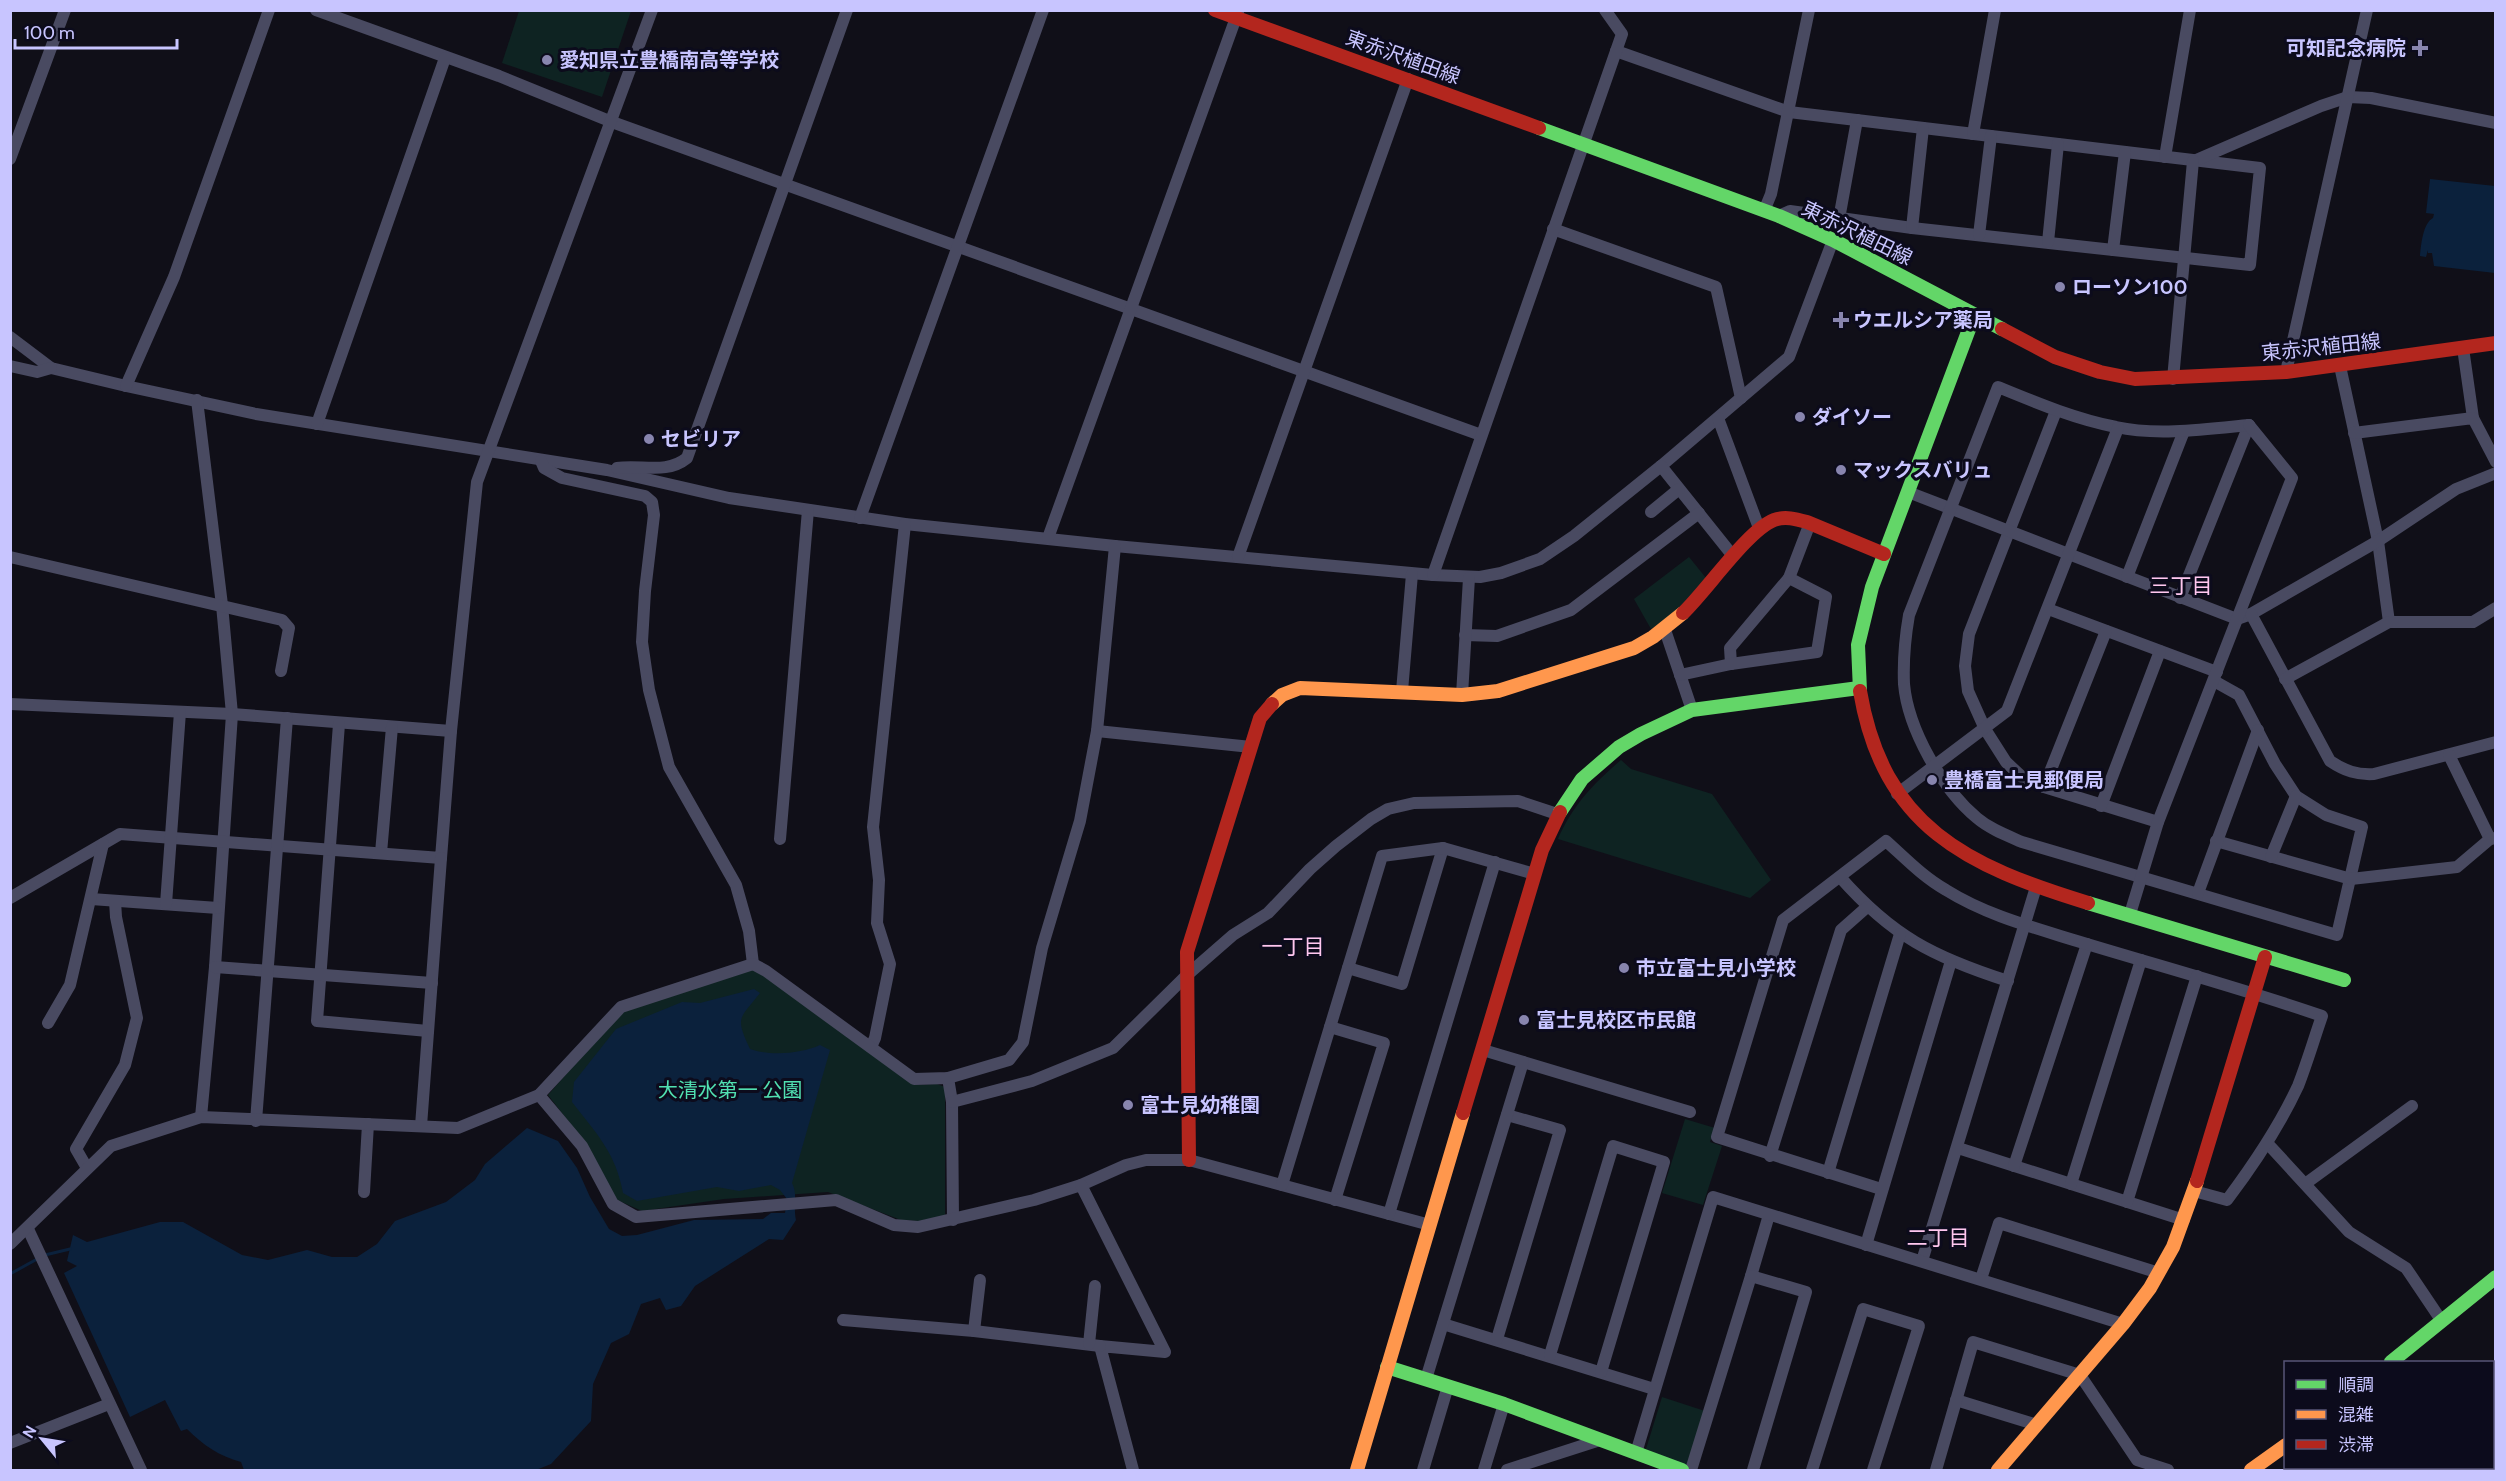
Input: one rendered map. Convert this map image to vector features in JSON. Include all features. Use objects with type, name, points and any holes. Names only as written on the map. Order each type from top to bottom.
[{"type":"street","points":[[10,159],[65,10]]},
{"type":"street","points":[[126,386],[174,277],[269,10]]},
{"type":"street","points":[[316,10],[499,76],[612,122],[1481,435]]},
{"type":"street","points":[[421,1126],[451,731],[477,482],[652,10]]},
{"type":"street","points":[[607,470],[620,467],[667,469],[678,466],[687,458],[847,10]]},
{"type":"street","points":[[860,518],[1043,10]]},
{"type":"street","name":"東赤沢植田線","points":[[1215,10],[1237,14],[1779,216],[1833,240],[2055,357],[2100,372],[2135,379],[2286,372],[2496,343]]},
{"type":"street","points":[[1433,575],[1582,143],[1622,34],[1605,10]]},
{"type":"street","points":[[1764,211],[1771,194],[1809,10]]},
{"type":"street","points":[[1973,134],[1995,10]]},
{"type":"street","points":[[2165,157],[2190,10]]},
{"type":"street","points":[[2286,372],[2367,10]]},
{"type":"street","points":[[1048,538],[1237,14]]},
{"type":"street","points":[[1616,51],[1789,112],[2260,168],[2250,266],[1912,228],[1790,211],[1779,216]]},
{"type":"street","points":[[317,424],[445,58]]},
{"type":"street","points":[[1238,557],[1408,79]]},
{"type":"street","points":[[2193,161],[2320,106],[2348,97],[2371,98],[2496,123]]},
{"type":"street","points":[[1839,219],[1857,120]]},
{"type":"street","points":[[1912,228],[1923,128]]},
{"type":"street","points":[[1979,235],[1991,136]]},
{"type":"street","points":[[2048,242],[2058,144]]},
{"type":"street","points":[[2114,250],[2125,152]]},
{"type":"street","points":[[2173,379],[2193,161]]},
{"type":"street","points":[[1553,229],[1716,287],[1740,398]]},
{"type":"street","points":[[10,337],[51,368],[126,386],[256,414],[607,470],[729,498],[905,524],[1115,546],[1469,578],[1501,573],[1540,559],[1574,536],[1661,466],[1789,357],[1833,240]]},
{"type":"street","points":[[1974,316],[1884,554],[1862,620],[1858,647],[1859,688],[1873,744],[1897,794],[1944,841],[1970,859],[1999,873],[2036,887],[2344,980]]},
{"type":"street","points":[[2463,348],[2473,418],[2496,462]]},
{"type":"street","points":[[10,366],[37,372],[51,368]]},
{"type":"street","points":[[2340,366],[2378,541],[2389,622]]},
{"type":"street","points":[[2048,609],[2160,651],[2216,676],[2239,695],[2275,765],[2296,796],[2326,815],[2362,827],[2337,936],[2002,833],[1977,819],[1934,766],[1919,737],[1905,686],[1905,639],[1909,615],[1998,387],[2056,411],[2118,428],[2184,431],[2249,425]]},
{"type":"street","points":[[196,400],[222,605],[232,714],[215,967],[201,1117]]},
{"type":"street","points":[[2056,411],[1969,634],[1965,666],[1968,691],[1984,729],[2006,762],[2022,777],[2044,787],[2158,822]]},
{"type":"street","points":[[1718,417],[1759,528]]},
{"type":"street","points":[[2354,433],[2473,418]]},
{"type":"street","points":[[2180,598],[2249,425]]},
{"type":"street","points":[[2130,914],[2158,822],[2292,478],[2249,425]]},
{"type":"street","points":[[1897,794],[2007,711],[2118,428]]},
{"type":"street","points":[[2127,577],[2184,431]]},
{"type":"street","points":[[541,461],[544,468],[562,478],[645,496],[652,502],[654,515],[645,591],[642,642],[649,690],[669,767],[736,885],[749,931],[753,964]]},
{"type":"street","points":[[1661,466],[1733,556]]},
{"type":"street","points":[[1908,492],[2009,533],[2237,619],[2251,614],[2378,541],[2456,489],[2496,473]]},
{"type":"street","points":[[1651,512],[1679,489]]},
{"type":"street","points":[[780,839],[808,510]]},
{"type":"street","points":[[1465,635],[1497,636],[1571,610],[1699,513]]},
{"type":"street","points":[[1189,1160],[1186,976],[1188,952],[1194,925],[1260,718],[1267,707],[1288,691],[1300,688],[1462,695],[1518,687],[1634,648],[1665,630],[1687,611],[1759,528],[1784,518],[1793,518],[1810,524],[1884,554]]},
{"type":"street","points":[[871,1047],[875,1038],[890,964],[877,923],[879,880],[873,827],[905,524]]},
{"type":"street","points":[[1731,664],[1730,648],[1789,578],[1810,524]]},
{"type":"street","points":[[10,1244],[111,1146],[201,1117],[458,1128],[539,1095],[621,1007],[753,964],[766,971],[914,1079],[948,1078],[1009,1060],[1023,1042],[1042,948],[1080,821],[1097,732],[1115,546]]},
{"type":"street","points":[[10,556],[282,620],[287,624],[289,635],[281,671]]},
{"type":"street","points":[[1402,692],[1413,574]]},
{"type":"street","points":[[1462,695],[1469,578]]},
{"type":"street","points":[[1680,675],[1731,664],[1817,652],[1826,597],[1789,578]]},
{"type":"street","points":[[2285,679],[2389,622],[2473,622],[2496,608]]},
{"type":"street","points":[[2251,614],[2330,761],[2341,769],[2357,775],[2374,774],[2496,742]]},
{"type":"street","points":[[1665,630],[1692,710]]},
{"type":"street","points":[[2044,787],[2106,631]]},
{"type":"street","points":[[2102,806],[2160,651]]},
{"type":"street","points":[[1356,1470],[1535,874],[1557,814],[1581,781],[1615,749],[1640,732],[1692,710],[1859,688]]},
{"type":"street","points":[[10,704],[232,714],[451,731]]},
{"type":"street","points":[[10,715],[27,705]]},
{"type":"street","points":[[165,904],[180,712]]},
{"type":"street","points":[[256,1120],[286,718]]},
{"type":"street","points":[[339,724],[317,1021],[428,1030]]},
{"type":"street","points":[[381,854],[392,727]]},
{"type":"street","points":[[2198,893],[2258,730]]},
{"type":"street","points":[[1097,732],[1251,747]]},
{"type":"street","points":[[2216,841],[2351,879],[2457,867],[2493,839],[2448,755]]},
{"type":"street","points":[[2271,857],[2296,796]]},
{"type":"street","points":[[952,1102],[1032,1081],[1113,1048],[1186,976],[1233,935],[1268,913],[1310,869],[1336,846],[1388,809],[1414,803],[1518,801],[1557,814]]},
{"type":"street","points":[[10,898],[120,834],[441,858]]},
{"type":"street","points":[[1881,1189],[1770,1156],[1717,1137],[1784,920],[1886,841],[1917,870],[1944,890],[1979,909],[2086,944],[2254,992],[2322,1016],[2298,1085],[2268,1144],[2227,1200],[2194,1191]]},
{"type":"street","points":[[48,1023],[70,985],[103,844]]},
{"type":"street","points":[[1282,1185],[1382,856],[1443,848],[1535,874]]},
{"type":"street","points":[[1348,968],[1401,984],[1443,848]]},
{"type":"street","points":[[1389,1214],[1495,862]]},
{"type":"street","points":[[1840,877],[1867,907],[1900,934],[1951,961],[2008,981]]},
{"type":"street","points":[[1922,1261],[2036,887]]},
{"type":"street","points":[[91,899],[218,909]]},
{"type":"street","points":[[87,1168],[76,1149],[125,1065],[137,1018],[116,917],[115,902]]},
{"type":"street","points":[[1770,1156],[1841,930],[1867,907]]},
{"type":"street","points":[[1828,1173],[1900,934]]},
{"type":"street","points":[[2014,1166],[2086,944]]},
{"type":"street","points":[[1998,1470],[2123,1324],[2159,1273],[2184,1220],[2194,1191],[2265,957]]},
{"type":"street","points":[[2071,1184],[2141,960]]},
{"type":"street","points":[[1866,1245],[1951,961]]},
{"type":"street","points":[[215,967],[432,983]]},
{"type":"street","points":[[2127,1202],[2197,976]]},
{"type":"street","points":[[1330,1027],[1384,1043],[1335,1200]]},
{"type":"street","points":[[1483,1050],[1690,1112]]},
{"type":"street","points":[[1426,1379],[1523,1062]]},
{"type":"street","points":[[948,1078],[952,1102],[953,1220]]},
{"type":"street","points":[[539,1095],[582,1146],[613,1204],[636,1217],[836,1200],[894,1225],[918,1227],[1034,1200],[1081,1185],[1126,1165],[1146,1160],[1189,1160],[1430,1225]]},
{"type":"street","points":[[2305,1184],[2412,1106]]},
{"type":"street","points":[[1497,1339],[1560,1130],[1507,1115]]},
{"type":"street","points":[[364,1192],[368,1124]]},
{"type":"street","points":[[2268,1144],[2349,1232],[2406,1268],[2441,1320]]},
{"type":"street","points":[[1550,1355],[1612,1146],[1664,1162],[1601,1372]]},
{"type":"street","points":[[1958,1148],[2184,1220]]},
{"type":"street","points":[[843,1320],[974,1331],[1165,1352],[1081,1185]]},
{"type":"street","points":[[1636,1453],[1713,1197],[2123,1324]]},
{"type":"street","points":[[1691,1470],[1769,1215]]},
{"type":"street","points":[[1981,1279],[1999,1223],[2159,1273]]},
{"type":"street","points":[[28,1229],[141,1470]]},
{"type":"street","points":[[1751,1276],[1806,1292],[1753,1470]]},
{"type":"street","points":[[2392,1361],[2496,1277]]},
{"type":"street","points":[[974,1331],[980,1280]]},
{"type":"street","points":[[1095,1286],[1095,1345],[1133,1470]]},
{"type":"street","points":[[1812,1470],[1863,1309],[1919,1326],[1873,1470]]},
{"type":"street","points":[[1443,1324],[1550,1355],[1654,1389]]},
{"type":"street","points":[[1936,1470],[1973,1342],[2080,1375],[2137,1460],[2168,1470]]},
{"type":"street","points":[[1387,1367],[1504,1404],[1682,1470]]},
{"type":"street","points":[[1423,1470],[1448,1386]]},
{"type":"street","points":[[1956,1400],[2037,1425]]},
{"type":"street","points":[[10,1443],[109,1404]]},
{"type":"street","points":[[1484,1470],[1504,1404]]},
{"type":"street","points":[[1507,1470],[1600,1440]]},
{"type":"street","points":[[2251,1470],[2284,1446]]},
{"type":"green space","points":[[519,11],[631,11],[602,97],[502,63]]},
{"type":"green space","points":[[1689,557],[1706,578],[1678,612],[1651,629],[1634,599]]},
{"type":"green space","points":[[1621,760],[1631,769],[1712,794],[1771,880],[1750,898],[1558,839],[1570,816],[1585,796]]},
{"type":"green space","name":"大清水第一 公園","points":[[753,969],[765,973],[914,1085],[937,1084],[945,1087],[945,1216],[919,1221],[901,1220],[828,1192],[724,1199],[642,1211],[615,1199],[589,1148],[548,1095],[623,1009]]},
{"type":"green space","points":[[1685,1119],[1715,1128],[1710,1142],[1722,1146],[1703,1205],[1662,1193]]},
{"type":"green space","points":[[1662,1397],[1705,1411],[1688,1463],[1684,1466],[1646,1449]]},
{"type":"water","points":[[2430,179],[2495,186],[2495,273],[2434,266],[2432,253],[2428,253],[2428,250],[2426,257],[2420,256],[2425,229],[2434,214],[2426,213]]},
{"type":"water","points":[[754,989],[760,993],[744,1014],[741,1024],[750,1049],[767,1053],[785,1053],[820,1045],[830,1050],[792,1183],[795,1192],[796,1220],[783,1240],[769,1239],[695,1286],[681,1306],[666,1310],[660,1298],[641,1304],[629,1334],[611,1343],[593,1384],[591,1421],[551,1464],[536,1470],[244,1470],[241,1462],[212,1449],[187,1429],[181,1431],[165,1400],[130,1417],[64,1273],[77,1266],[67,1261],[73,1235],[87,1242],[160,1222],[183,1222],[242,1255],[268,1260],[307,1250],[332,1257],[357,1257],[377,1244],[395,1221],[446,1202],[475,1180],[485,1164],[527,1128],[558,1141],[577,1168],[590,1197],[609,1229],[622,1236],[637,1235],[694,1220],[763,1219],[771,1213],[785,1213],[787,1199],[780,1190],[771,1185],[739,1191],[717,1187],[637,1201],[623,1193],[610,1155],[572,1102],[574,1082],[616,1029],[682,1002],[700,1003]]},
{"type":"waterway","points":[[45,1255],[70,1249]]},
{"type":"waterway","points":[[10,1274],[39,1258]]},
{"type":"traffic: fast","points":[[1539,128],[1779,216],[1833,240],[2002,329]]},
{"type":"traffic: fast","points":[[1860,691],[1858,645],[1872,587],[1974,316]]},
{"type":"traffic: fast","points":[[1560,812],[1582,779],[1619,747],[1692,710],[1859,688]]},
{"type":"traffic: fast","points":[[2088,903],[2344,980]]},
{"type":"traffic: fast","points":[[2392,1361],[2496,1277]]},
{"type":"traffic: fast","points":[[1387,1367],[1504,1404],[1682,1470]]},
{"type":"traffic: slow","points":[[1272,704],[1282,695],[1300,688],[1462,695],[1498,691],[1634,648],[1653,637],[1683,613]]},
{"type":"traffic: slow","points":[[1357,1470],[1463,1113]]},
{"type":"traffic: slow","points":[[1998,1470],[2123,1324],[2150,1288],[2173,1247],[2197,1181]]},
{"type":"traffic: slow","points":[[2251,1470],[2284,1446]]},
{"type":"traffic: jam","points":[[1215,10],[1539,128]]},
{"type":"traffic: jam","points":[[2002,329],[2055,357],[2100,372],[2135,379],[2286,372],[2496,343]]},
{"type":"traffic: jam","points":[[1683,613],[1740,548],[1774,520],[1786,518],[1807,522],[1884,554]]},
{"type":"traffic: jam","points":[[1860,691],[1871,738],[1888,776],[1910,808],[1937,834],[1969,856],[2005,873],[2088,903]]},
{"type":"traffic: jam","points":[[1189,1160],[1187,952],[1260,718],[1272,704]]},
{"type":"traffic: jam","points":[[1463,1113],[1542,850],[1560,812]]},
{"type":"traffic: jam","points":[[2197,1181],[2265,957]]},
{"type":"place","name":"可知記念病院","points":[[2420,48]]},
{"type":"place","name":"愛知県立豊橋南高等学校","points":[[547,60]]},
{"type":"place","name":"ローソン100","points":[[2060,287]]},
{"type":"place","name":"ウエルシア薬局","points":[[1841,320]]},
{"type":"place","name":"ダイソー","points":[[1800,417]]},
{"type":"place","name":"セビリア","points":[[649,439]]},
{"type":"place","name":"マックスバリュ","points":[[1841,470]]},
{"type":"place","name":"豊橋富士見郵便局","points":[[1932,780]]},
{"type":"place","name":"市立富士見小学校","points":[[1624,968]]},
{"type":"place","name":"富士見校区市民館","points":[[1524,1020]]},
{"type":"place","name":"富士見幼稚園","points":[[1128,1105]]},
{"type":"district","name":"三丁目","points":[[2181,586]]},
{"type":"district","name":"一丁目","points":[[1293,947]]},
{"type":"district","name":"二丁目","points":[[1938,1238]]}]
